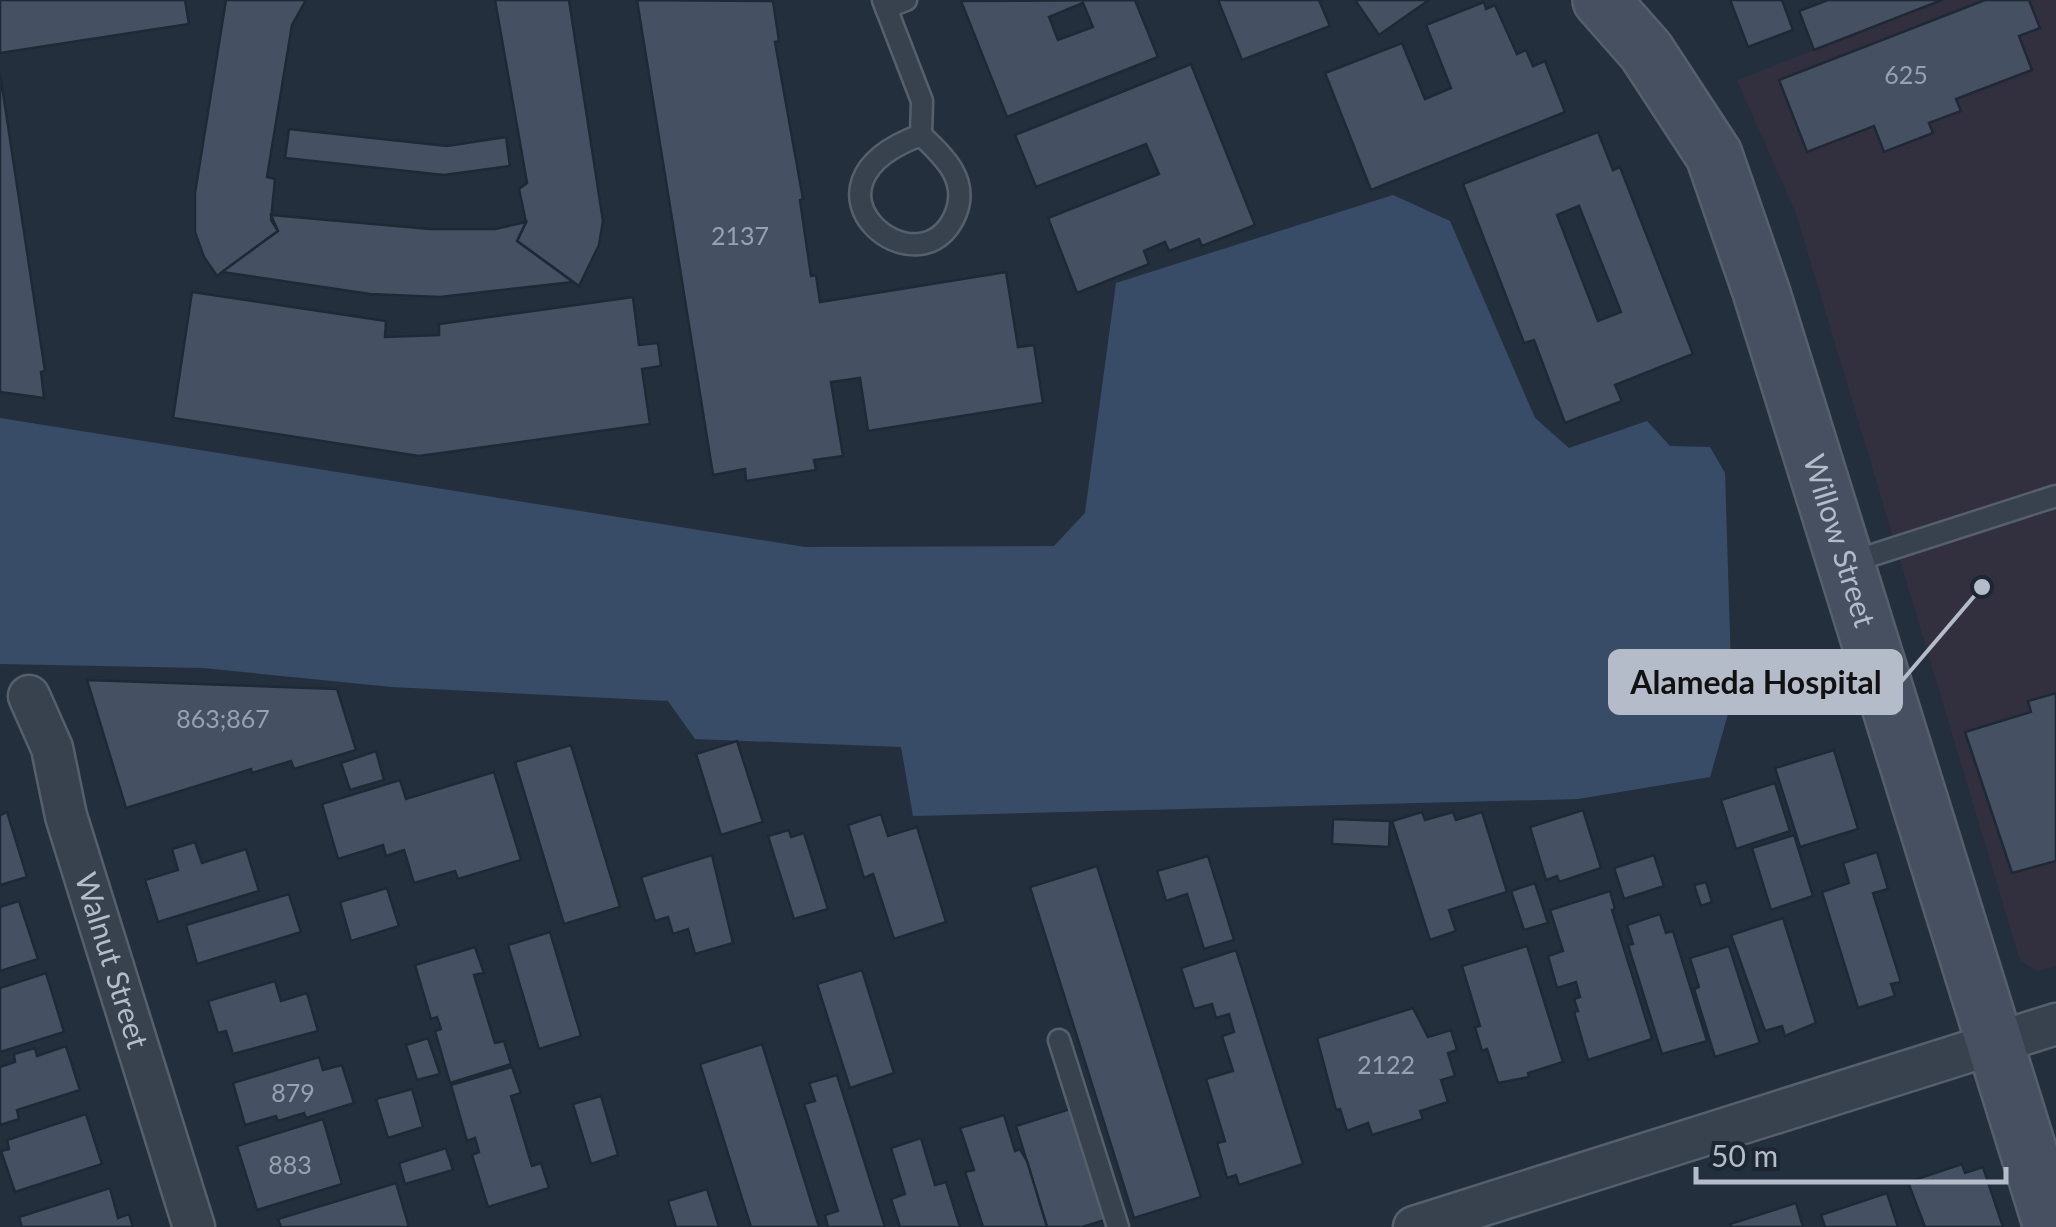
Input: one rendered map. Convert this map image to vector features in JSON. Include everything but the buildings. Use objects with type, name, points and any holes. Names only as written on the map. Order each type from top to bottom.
[{"type":"street","name":"Willow Street","points":[[1601,0],[1646,51],[1714,155],[2052,1227]]},
{"type":"street","name":"Walnut Street","points":[[29,696],[52,748],[66,816],[194,1227]]},
{"type":"street","points":[[1414,1227],[2056,1024]]},
{"type":"lane","points":[[892,3],[922,100],[921,135],[956,174],[958,208],[938,236],[922,243],[899,244],[870,225],[860,198],[861,181],[882,153],[921,135]]},
{"type":"lane","points":[[1845,564],[2056,496]]},
{"type":"lane","points":[[1059,1040],[1118,1227]]},
{"type":"shaded area","points":[[1944,0],[2056,0],[2056,966],[2037,971],[2020,960],[1796,213],[1737,80]]},
{"type":"water","points":[[1393,195],[1450,221],[1535,418],[1569,448],[1647,421],[1670,446],[1710,447],[1725,473],[1732,700],[1710,777],[1578,799],[913,816],[901,747],[695,739],[668,701],[392,687],[203,668],[0,664],[0,418],[805,547],[1054,546],[1085,513],[1116,283]]},
{"type":"place","name":"Alameda Hospital","points":[[1982,587]]}]
